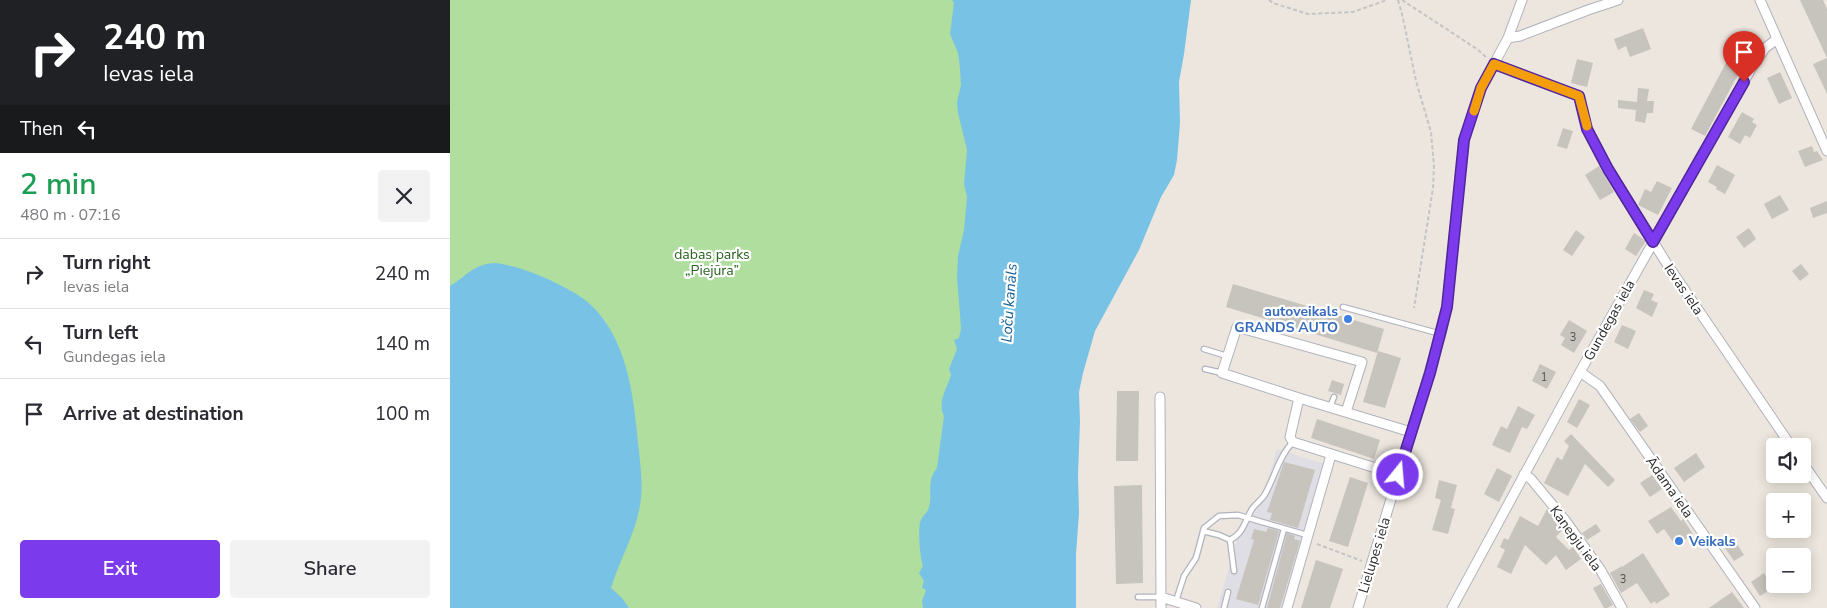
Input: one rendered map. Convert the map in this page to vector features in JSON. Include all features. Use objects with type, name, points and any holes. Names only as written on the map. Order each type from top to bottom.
[{"type":"street","name":"Lielupes iela","points":[[1358,608],[1441,334],[1447,307],[1464,140],[1481,88],[1508,38],[1522,0]]},
{"type":"street","points":[[1508,38],[1520,36],[1618,0]]},
{"type":"street","points":[[1760,0],[1827,151]]},
{"type":"street","name":"Gundegas iela","points":[[1452,608],[1580,372],[1751,69],[1765,48],[1777,39]]},
{"type":"street","name":"Ievas iela","points":[[1494,64],[1579,96],[1587,129],[1608,169],[1653,242],[1787,438]]},
{"type":"street","points":[[1346,412],[1362,362],[1237,327],[1222,373],[1299,398],[1411,432]]},
{"type":"street","name":"Ādama iela","points":[[1580,372],[1600,386],[1755,608]]},
{"type":"street","points":[[1160,397],[1161,608]]},
{"type":"street","points":[[1299,398],[1290,437],[1293,442],[1398,475]]},
{"type":"street","points":[[1286,608],[1331,455]]},
{"type":"street","name":"Kaņepju iela","points":[[1524,474],[1565,520],[1600,568],[1622,608]]},
{"type":"street","points":[[1811,475],[1827,498]]},
{"type":"street","points":[[1161,597],[1196,608]]},
{"type":"lane","points":[[1343,307],[1441,334]]},
{"type":"lane","points":[[1204,349],[1227,356]]},
{"type":"lane","points":[[1205,369],[1222,373]]},
{"type":"lane","points":[[1330,407],[1334,397]]},
{"type":"lane","points":[[1230,540],[1239,535],[1253,507],[1264,496],[1277,470],[1283,452],[1293,442]]},
{"type":"lane","points":[[1176,601],[1184,576],[1196,558],[1204,528],[1219,516],[1238,515],[1307,538]]},
{"type":"lane","points":[[1262,608],[1284,529]]},
{"type":"lane","points":[[1203,531],[1230,540]]},
{"type":"lane","points":[[1230,540],[1234,571]]},
{"type":"lane","points":[[1224,608],[1228,592]]},
{"type":"lane","points":[[1138,597],[1161,597]]},
{"type":"path","points":[[1269,0],[1308,14],[1352,12],[1387,0]]},
{"type":"path","points":[[1398,0],[1416,81],[1431,132],[1434,166],[1433,188],[1414,308]]},
{"type":"path","points":[[1402,0],[1477,49],[1494,64]]},
{"type":"path","points":[[1307,538],[1371,564]]},
{"type":"shaded area","points":[[1277,449],[1324,464],[1283,608],[1217,608],[1241,527],[1260,506]]},
{"type":"green space","name":"dabas parks „Piejūra”","points":[[450,0],[957,0],[979,151],[974,275],[925,608],[450,608]]},
{"type":"water","name":"Loču kanāls","points":[[952,0],[1191,0],[1179,82],[1180,123],[1174,175],[1161,197],[1139,250],[1095,331],[1079,392],[1079,513],[1076,554],[1076,608],[923,608],[922,601],[926,590],[922,588],[924,581],[919,573],[923,566],[919,533],[920,523],[930,505],[930,484],[933,473],[937,468],[944,416],[942,400],[951,375],[949,369],[957,349],[954,340],[959,338],[961,329],[957,278],[958,256],[964,230],[967,197],[964,184],[967,150],[958,113],[957,102],[961,85],[958,53],[950,34],[954,3]]},
{"type":"water","points":[[496,263],[537,274],[583,298],[603,319],[620,349],[630,382],[633,400],[640,466],[641,498],[633,533],[611,588],[629,608],[450,608],[450,286],[482,265]]},
{"type":"building","points":[[1800,0],[1823,0],[1827,9],[1827,58]]},
{"type":"building","points":[[1643,28],[1651,49],[1630,57],[1626,46],[1618,50],[1614,39]]},
{"type":"building","points":[[1827,58],[1827,94],[1813,64]]},
{"type":"building","points":[[1577,59],[1593,63],[1587,87],[1571,83]]},
{"type":"building","points":[[1727,61],[1741,69],[1705,136],[1691,129]]},
{"type":"building","points":[[1780,72],[1792,98],[1779,104],[1767,78]]},
{"type":"building","points":[[1638,88],[1649,89],[1647,101],[1654,101],[1653,113],[1647,113],[1645,123],[1635,121],[1636,110],[1618,108],[1618,100],[1637,102]]},
{"type":"building","points":[[1742,112],[1754,119],[1752,122],[1757,125],[1750,138],[1745,135],[1740,144],[1728,137]]},
{"type":"building","points":[[1563,128],[1573,131],[1567,149],[1557,146]]},
{"type":"building","points":[[1812,146],[1814,152],[1817,151],[1823,160],[1805,167],[1798,151]]},
{"type":"building","points":[[1717,165],[1735,175],[1725,194],[1708,182]]},
{"type":"building","points":[[1599,166],[1614,192],[1600,200],[1585,175]]},
{"type":"building","points":[[1657,181],[1672,188],[1658,215],[1638,205],[1645,189],[1651,192]]},
{"type":"building","points":[[1780,195],[1789,210],[1772,219],[1764,204]]},
{"type":"building","points":[[1827,201],[1827,213],[1813,218],[1810,208]]},
{"type":"building","points":[[1749,228],[1756,239],[1744,248],[1736,237]]},
{"type":"building","points":[[1576,230],[1585,237],[1572,256],[1563,250]]},
{"type":"building","points":[[1634,233],[1646,241],[1636,256],[1625,249]]},
{"type":"building","points":[[1801,264],[1809,274],[1800,281],[1792,271]]},
{"type":"building","points":[[1233,284],[1384,329],[1377,353],[1226,307]]},
{"type":"building","points":[[1644,290],[1654,294],[1651,300],[1658,303],[1652,317],[1636,308]]},
{"type":"building","points":[[1569,320],[1587,331],[1574,353],[1561,345],[1565,338],[1560,335]]},
{"type":"building","points":[[1622,325],[1636,331],[1628,349],[1614,342]]},
{"type":"building","points":[[1378,351],[1401,358],[1385,408],[1363,402]]},
{"type":"building","points":[[1540,364],[1556,372],[1547,389],[1532,381]]},
{"type":"building","points":[[1332,380],[1344,384],[1341,395],[1328,391]]},
{"type":"building","points":[[1117,391],[1139,391],[1138,461],[1116,461]]},
{"type":"building","points":[[1579,399],[1590,405],[1577,428],[1567,422]]},
{"type":"building","points":[[1518,406],[1535,415],[1527,429],[1522,427],[1510,453],[1492,445],[1501,426],[1507,429]]},
{"type":"building","points":[[1639,413],[1648,426],[1640,432],[1630,419]]},
{"type":"building","points":[[1317,419],[1380,440],[1374,459],[1311,438]]},
{"type":"building","points":[[1571,434],[1615,480],[1608,487],[1585,464],[1568,496],[1544,483],[1557,457],[1562,460],[1569,446],[1564,441]]},
{"type":"building","points":[[1696,453],[1705,467],[1684,482],[1674,468]]},
{"type":"building","points":[[1284,462],[1315,470],[1298,528],[1270,520],[1272,513],[1267,512]]},
{"type":"building","points":[[1497,468],[1512,476],[1499,502],[1484,494]]},
{"type":"building","points":[[1652,475],[1662,489],[1650,497],[1640,483]]},
{"type":"building","points":[[1350,477],[1368,483],[1348,547],[1329,541]]},
{"type":"building","points":[[1439,480],[1457,485],[1451,508],[1455,509],[1448,534],[1432,530],[1441,500],[1435,498]]},
{"type":"building","points":[[1142,485],[1143,583],[1116,584],[1114,486]]},
{"type":"building","points":[[1671,507],[1681,521],[1683,519],[1693,534],[1676,546],[1664,529],[1657,534],[1648,521]]},
{"type":"building","points":[[1547,509],[1554,517],[1553,520],[1563,529],[1556,537],[1569,550],[1573,547],[1581,559],[1566,570],[1556,555],[1546,565],[1525,545],[1511,574],[1497,567],[1505,550],[1500,547],[1504,538],[1508,540],[1520,516],[1538,526]]},
{"type":"building","points":[[1596,524],[1601,531],[1587,540],[1582,533]]},
{"type":"building","points":[[1268,528],[1279,531],[1258,605],[1236,599],[1254,540],[1251,539],[1254,529],[1266,532]]},
{"type":"building","points":[[1287,533],[1295,536],[1294,539],[1300,541],[1280,608],[1267,608]]},
{"type":"building","points":[[1733,538],[1744,555],[1734,561],[1723,545]]},
{"type":"building","points":[[1643,553],[1670,595],[1656,604],[1655,601],[1651,604],[1637,583],[1621,593],[1610,573]]},
{"type":"building","points":[[1316,560],[1343,569],[1330,608],[1301,608]]},
{"type":"building","points":[[1764,573],[1766,576],[1766,592],[1760,596],[1751,582]]},
{"type":"building","points":[[1601,584],[1613,605],[1607,608],[1604,608],[1593,588]]},
{"type":"building","points":[[1732,592],[1744,608],[1709,608]]},
{"type":"slow traffic","points":[[1474,111],[1481,88],[1494,64],[1579,96],[1587,126]]},
{"type":"place","name":"autoveikals GRANDS AUTO","points":[[1348,319]]},
{"type":"place","name":"Veikals","points":[[1679,541]]},
{"type":"route","points":[[1398,475],[1430,373],[1447,307],[1464,140],[1481,88],[1494,64],[1579,96],[1587,129],[1608,169],[1653,242],[1744,82]]}]
